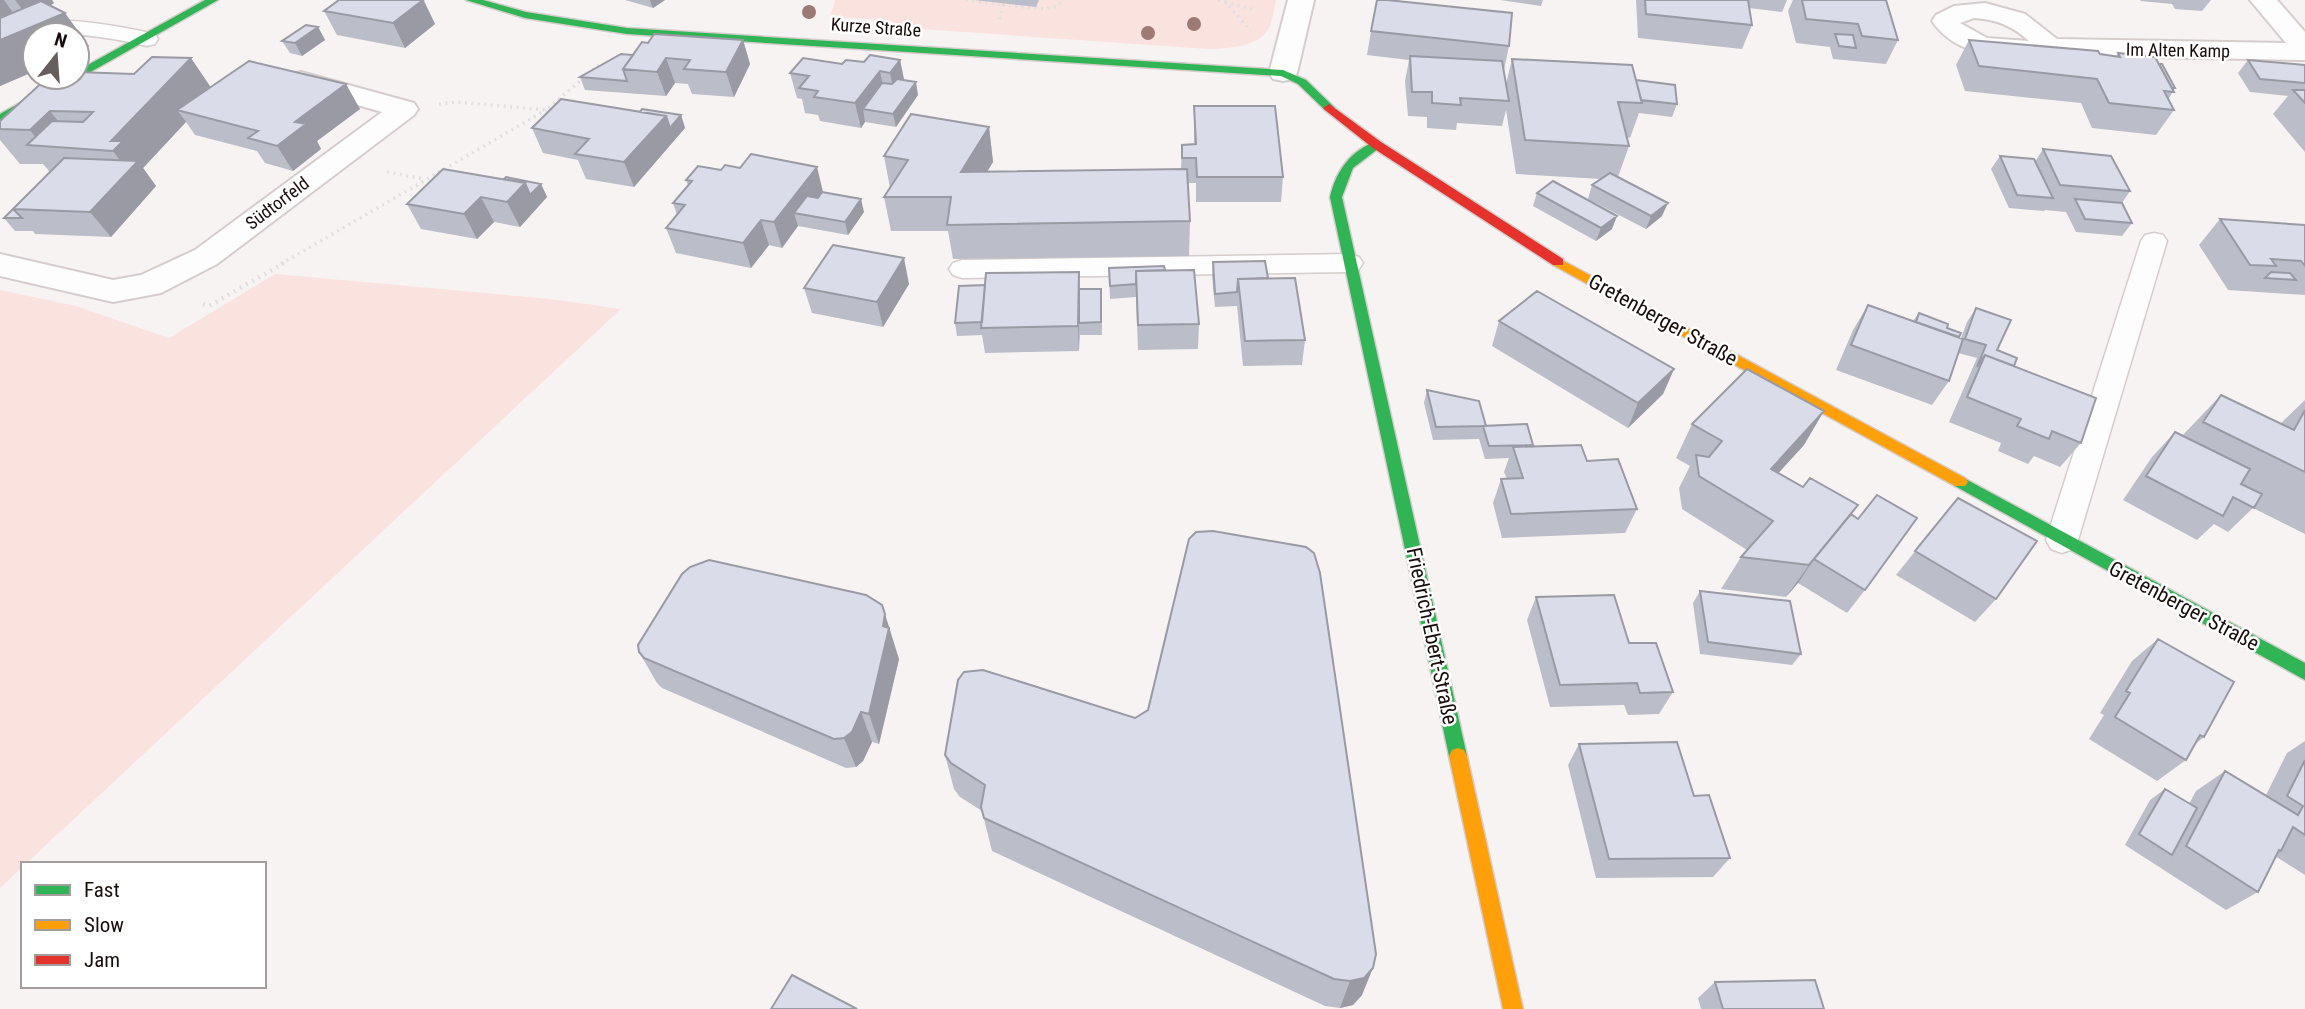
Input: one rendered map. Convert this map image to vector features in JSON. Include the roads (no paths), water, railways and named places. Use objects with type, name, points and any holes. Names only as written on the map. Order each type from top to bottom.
[{"type":"main road","points":[[0,119],[213,0]]},
{"type":"main road","name":"Kurze Straße","points":[[471,0],[550,20],[627,31],[1283,73]]},
{"type":"main road","name":"Gretenberger Straße","points":[[1283,73],[1302,82],[1331,110],[1377,145],[1559,262],[2305,672]]},
{"type":"main road","name":"Friedrich-Ebert-Straße","points":[[1377,145],[1356,156],[1340,172],[1336,197],[1513,1009]]},
{"type":"street","points":[[1283,73],[1301,0]]},
{"type":"street","name":"Im Alten Kamp","points":[[2263,0],[2305,51]]},
{"type":"street","name":"Im Alten Kamp","points":[[2050,47],[2305,51]]},
{"type":"street","name":"Südtorfeld","points":[[0,265],[113,291],[149,285],[206,257],[404,110],[275,73]]},
{"type":"lane","points":[[0,31],[61,23],[147,39]]},
{"type":"lane","points":[[2062,540],[2154,241]]},
{"type":"lane","points":[[962,269],[1350,264]]}]
